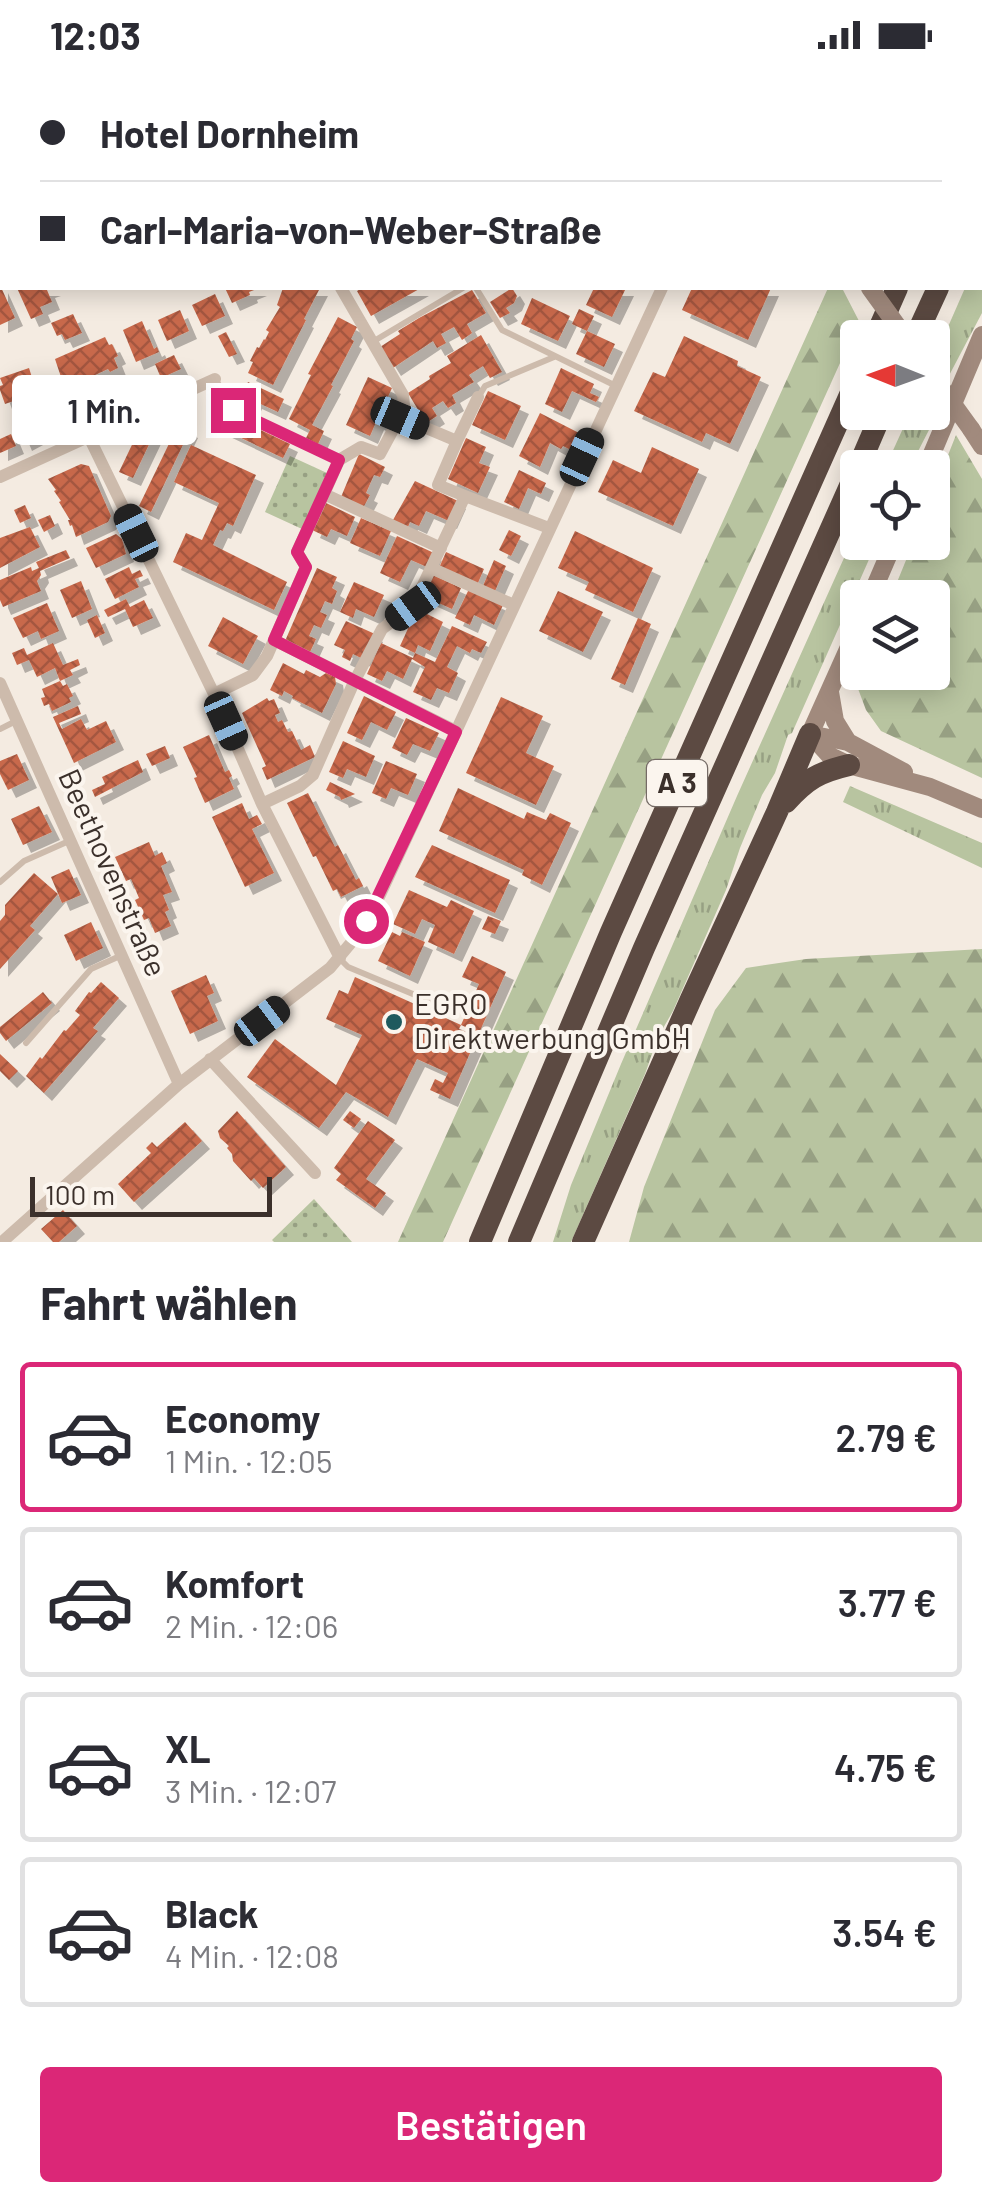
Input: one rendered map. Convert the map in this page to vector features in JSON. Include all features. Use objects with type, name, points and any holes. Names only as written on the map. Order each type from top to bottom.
[{"type":"highway","points":[[883,320],[896,290]]},
{"type":"highway","points":[[924,320],[937,290]]},
{"type":"highway","name":"A 3","points":[[480,1242],[610,932],[840,418]]},
{"type":"highway","name":"A 3","points":[[519,1242],[636,965],[840,508]]},
{"type":"highway","points":[[584,1242],[810,734]]},
{"type":"highway","points":[[777,812],[798,788],[849,754]]},
{"type":"main road","points":[[871,290],[893,320]]},
{"type":"main road","points":[[934,450],[982,335]]},
{"type":"main road","points":[[950,400],[982,446]]},
{"type":"main road","points":[[840,669],[810,734],[830,756],[849,754],[982,808]]},
{"type":"main road","points":[[830,692],[835,721],[849,754]]},
{"type":"street","points":[[214,694],[252,675],[267,656],[306,567],[297,552],[339,460],[362,447],[380,454],[400,418],[403,395],[342,290]]},
{"type":"street","points":[[2,1242],[179,1084],[314,982],[340,958],[366,921],[661,290]]},
{"type":"street","points":[[0,477],[215,379]]},
{"type":"street","points":[[478,397],[438,484],[548,528]]},
{"type":"street","points":[[400,418],[457,442]]},
{"type":"street","points":[[89,437],[214,694],[262,804],[340,958]]},
{"type":"street","points":[[324,494],[440,548]]},
{"type":"street","points":[[262,804],[300,786],[313,775],[382,629],[413,606],[465,496]]},
{"type":"street","points":[[431,568],[514,606]]},
{"type":"street","points":[[274,640],[456,732]]},
{"type":"street","name":"Beethovenstraße","points":[[0,683],[179,1084]]},
{"type":"street","points":[[210,1060],[314,1173]]},
{"type":"lane","points":[[372,342],[459,290]]},
{"type":"lane","points":[[477,290],[502,330],[616,386]]},
{"type":"lane","points":[[478,397],[486,386],[554,356]]},
{"type":"lane","points":[[215,379],[233,410],[339,460]]},
{"type":"lane","points":[[0,729],[17,720]]},
{"type":"lane","points":[[0,882],[24,861],[70,841]]},
{"type":"lane","points":[[26,1043],[91,969],[121,956]]},
{"type":"lane","points":[[340,958],[348,967],[456,1012]]},
{"type":"green space","points":[[827,290],[843,290],[858,320],[840,320],[840,363],[443,1242],[398,1242]]},
{"type":"green space","points":[[964,290],[982,290],[982,313],[950,374],[950,322]]},
{"type":"green space","points":[[902,430],[929,430],[919,450],[893,450]]},
{"type":"green space","points":[[956,435],[982,479],[982,778],[881,731],[866,710],[858,690],[950,690],[950,580],[898,580],[906,560],[950,560],[950,450]]},
{"type":"green space","points":[[290,456],[327,473],[302,529],[265,512]]},
{"type":"green space","points":[[843,560],[868,560],[860,580],[840,580],[840,624],[762,795],[726,890],[571,1242],[553,1242],[571,1185],[737,796]]},
{"type":"green space","points":[[850,786],[982,843],[982,868],[843,802]]},
{"type":"green space","points":[[982,949],[982,1242],[629,1242],[644,1187],[715,1010],[746,968],[806,959]]},
{"type":"green space","points":[[314,1199],[352,1242],[274,1242],[272,1240]]},
{"type":"building","points":[[0,290],[2,290],[15,318],[0,325]]},
{"type":"building","points":[[18,290],[47,290],[52,302],[40,307],[43,314],[31,319]]},
{"type":"building","points":[[226,290],[254,290],[250,295],[232,303]]},
{"type":"building","points":[[282,290],[319,290],[273,385],[248,373],[253,362],[250,361],[280,307],[277,305]]},
{"type":"building","points":[[359,290],[417,290],[371,316]]},
{"type":"building","points":[[472,290],[486,313],[467,324],[472,333],[462,340],[454,327],[441,334],[446,343],[437,348],[433,341],[393,368],[380,347],[400,334],[398,331]]},
{"type":"building","points":[[509,290],[517,296],[506,308],[510,313],[500,318],[490,302]]},
{"type":"building","points":[[593,290],[625,290],[612,317],[586,305]]},
{"type":"building","points":[[691,290],[770,290],[748,340],[682,310]]},
{"type":"building","points":[[215,294],[225,316],[202,326],[192,305]]},
{"type":"building","points":[[532,298],[570,316],[558,341],[521,324]]},
{"type":"building","points":[[579,309],[594,316],[587,331],[572,324]]},
{"type":"building","points":[[180,310],[189,331],[167,341],[158,320]]},
{"type":"building","points":[[73,314],[82,333],[65,340],[62,334],[57,336],[51,323]]},
{"type":"building","points":[[338,317],[357,327],[351,339],[354,341],[312,425],[324,431],[318,444],[306,438],[310,430],[289,419]]},
{"type":"building","points":[[142,321],[159,352],[136,362],[123,330]]},
{"type":"building","points":[[587,331],[615,344],[604,367],[576,354]]},
{"type":"building","points":[[226,332],[237,354],[229,357],[218,336]]},
{"type":"building","points":[[481,335],[502,372],[490,378],[483,366],[469,375],[474,382],[452,395],[456,403],[448,408],[443,401],[432,408],[437,416],[426,423],[408,393],[451,363],[447,356]]},
{"type":"building","points":[[684,336],[738,361],[737,366],[761,377],[730,444],[706,433],[702,442],[634,411],[653,372],[665,377]]},
{"type":"building","points":[[105,337],[118,356],[114,358],[118,368],[78,383],[79,387],[69,391],[55,359]]},
{"type":"building","points":[[174,355],[181,369],[161,378],[155,364]]},
{"type":"building","points":[[29,368],[37,393],[5,404],[0,378]]},
{"type":"building","points":[[561,368],[594,384],[590,393],[599,397],[596,402],[572,391],[562,412],[545,404]]},
{"type":"building","points":[[368,377],[392,388],[386,401],[395,406],[385,426],[376,422],[370,436],[346,425]]},
{"type":"building","points":[[113,381],[119,395],[92,407],[85,394]]},
{"type":"building","points":[[248,382],[284,399],[278,412],[254,401],[249,413],[237,408]]},
{"type":"building","points":[[488,391],[521,406],[505,440],[472,425]]},
{"type":"building","points":[[47,404],[61,427],[24,443],[16,418]]},
{"type":"building","points":[[223,412],[290,444],[283,458],[218,427]]},
{"type":"building","points":[[540,413],[579,433],[571,450],[550,443],[540,467],[519,456]]},
{"type":"building","points":[[178,425],[190,430],[151,512],[139,506]]},
{"type":"building","points":[[140,428],[154,434],[133,478],[119,472]]},
{"type":"building","points":[[11,434],[16,446],[0,453],[0,439]]},
{"type":"building","points":[[466,438],[486,447],[479,463],[490,467],[478,493],[448,479]]},
{"type":"building","points":[[191,445],[256,475],[233,526],[227,523],[213,545],[287,582],[274,610],[173,562],[186,533],[202,540],[219,503],[174,482]]},
{"type":"building","points":[[652,447],[699,469],[673,526],[598,492],[613,460],[641,473]]},
{"type":"building","points":[[359,454],[385,467],[380,477],[374,475],[363,508],[341,497]]},
{"type":"building","points":[[81,464],[89,466],[111,516],[108,522],[76,537],[48,479]]},
{"type":"building","points":[[519,470],[546,483],[541,494],[528,488],[519,509],[504,502]]},
{"type":"building","points":[[415,481],[458,501],[449,521],[426,511],[419,526],[410,522],[408,527],[393,520]]},
{"type":"building","points":[[324,502],[355,517],[347,536],[331,529],[327,537],[312,530]]},
{"type":"building","points":[[25,505],[31,518],[20,523],[14,510]]},
{"type":"building","points":[[50,515],[55,526],[44,532],[38,520]]},
{"type":"building","points":[[361,518],[391,531],[380,556],[350,543]]},
{"type":"building","points":[[30,527],[40,547],[0,568],[0,538]]},
{"type":"building","points":[[509,530],[521,536],[511,556],[499,550]]},
{"type":"building","points":[[575,531],[653,568],[633,612],[585,590],[589,582],[558,568]]},
{"type":"building","points":[[116,534],[122,539],[126,554],[96,568],[86,548]]},
{"type":"building","points":[[397,536],[434,553],[427,567],[411,560],[400,582],[380,573]]},
{"type":"building","points":[[66,550],[70,558],[40,571],[37,581],[41,591],[3,607],[0,580],[31,567],[32,571],[39,568],[36,562]]},
{"type":"building","points":[[446,552],[484,569],[477,585],[439,568]]},
{"type":"building","points":[[494,560],[506,566],[495,591],[483,586]]},
{"type":"building","points":[[129,567],[132,574],[140,570],[143,576],[135,579],[139,587],[115,599],[105,579]]},
{"type":"building","points":[[317,568],[337,577],[332,588],[337,591],[332,604],[325,601],[320,612],[327,615],[321,628],[314,625],[309,636],[316,639],[310,652],[285,641]]},
{"type":"building","points":[[433,575],[461,588],[452,609],[423,596]]},
{"type":"building","points":[[81,581],[92,609],[72,618],[60,590]]},
{"type":"building","points":[[354,582],[384,595],[374,617],[356,609],[353,618],[340,612]]},
{"type":"building","points":[[469,589],[503,605],[494,625],[474,615],[470,625],[455,618]]},
{"type":"building","points":[[558,591],[603,612],[583,652],[539,631]]},
{"type":"building","points":[[126,599],[130,607],[144,600],[153,618],[133,627],[125,609],[108,617],[104,610]]},
{"type":"building","points":[[47,603],[59,631],[41,639],[38,631],[23,638],[13,618]]},
{"type":"building","points":[[417,609],[443,622],[430,651],[418,645],[415,653],[400,646]]},
{"type":"building","points":[[97,615],[105,633],[95,638],[87,620]]},
{"type":"building","points":[[223,617],[258,636],[243,664],[208,646]]},
{"type":"building","points":[[638,618],[651,624],[625,685],[611,679]]},
{"type":"building","points":[[346,621],[375,634],[363,659],[353,654],[350,661],[342,657],[345,650],[334,645]]},
{"type":"building","points":[[452,626],[487,642],[481,653],[472,649],[470,653],[457,646],[447,667],[458,673],[449,693],[437,688],[431,700],[413,692],[425,667],[412,659],[403,679],[387,671],[382,681],[367,674],[381,643],[413,658],[415,653],[435,662]]},
{"type":"building","points":[[53,643],[63,665],[78,659],[80,665],[70,670],[73,675],[60,681],[55,668],[37,677],[29,660],[17,665],[12,653],[24,648],[27,655]]},
{"type":"building","points":[[283,663],[304,674],[306,670],[320,677],[326,673],[335,677],[336,684],[322,713],[284,691],[282,696],[270,690]]},
{"type":"building","points":[[60,681],[63,686],[67,684],[73,696],[69,698],[71,702],[52,711],[49,704],[44,706],[42,689]]},
{"type":"building","points":[[364,696],[396,712],[387,730],[371,722],[362,740],[347,733]]},
{"type":"building","points":[[501,697],[543,716],[526,753],[554,766],[536,805],[466,773]]},
{"type":"building","points":[[267,698],[274,699],[280,713],[275,715],[278,722],[282,720],[288,732],[292,731],[301,750],[310,745],[315,757],[267,780],[262,768],[266,766],[242,713]]},
{"type":"building","points":[[78,706],[81,714],[59,723],[62,729],[81,719],[87,730],[106,721],[116,742],[74,763],[53,717]]},
{"type":"building","points":[[406,718],[439,733],[430,751],[413,744],[407,755],[392,748]]},
{"type":"building","points":[[209,735],[225,772],[229,770],[232,776],[229,778],[234,789],[205,803],[183,747]]},
{"type":"building","points":[[343,741],[375,756],[366,777],[347,769],[343,778],[329,772]]},
{"type":"building","points":[[165,746],[170,758],[152,766],[146,754]]},
{"type":"building","points":[[17,754],[29,780],[8,790],[0,774],[0,761]]},
{"type":"building","points":[[138,760],[143,772],[95,797],[92,790],[105,784],[102,777]]},
{"type":"building","points":[[386,761],[417,774],[408,795],[391,788],[386,799],[372,793]]},
{"type":"building","points":[[330,782],[355,794],[341,800],[326,790]]},
{"type":"building","points":[[458,788],[524,819],[527,812],[546,820],[550,813],[571,823],[542,885],[522,875],[524,870],[439,831]]},
{"type":"building","points":[[308,793],[335,847],[338,845],[363,886],[341,897],[337,889],[333,891],[316,856],[313,857],[287,803]]},
{"type":"building","points":[[242,803],[249,819],[257,815],[262,824],[252,829],[274,873],[245,887],[212,817]]},
{"type":"building","points":[[39,806],[52,832],[23,845],[11,819]]},
{"type":"building","points":[[149,842],[155,856],[162,852],[167,863],[161,866],[172,892],[163,895],[171,926],[155,933],[135,900],[139,898],[131,879],[126,881],[115,857]]},
{"type":"building","points":[[432,845],[510,880],[495,913],[415,877]]},
{"type":"building","points":[[69,869],[81,895],[62,903],[51,877]]},
{"type":"building","points":[[34,873],[58,894],[30,926],[35,930],[0,969],[0,921],[5,905]]},
{"type":"building","points":[[409,890],[447,907],[451,900],[474,911],[454,954],[428,942],[435,925],[422,919],[415,934],[393,924]]},
{"type":"building","points":[[488,916],[501,921],[495,934],[482,929]]},
{"type":"building","points":[[91,922],[103,948],[76,961],[64,935]]},
{"type":"building","points":[[392,932],[425,942],[410,976],[378,961]]},
{"type":"building","points":[[472,956],[506,972],[479,1033],[461,1025],[479,984],[462,977]]},
{"type":"building","points":[[206,975],[214,993],[207,996],[218,1021],[190,1034],[171,991]]},
{"type":"building","points":[[355,977],[461,1025],[459,1029],[477,1037],[450,1099],[430,1090],[435,1079],[443,1083],[448,1073],[417,1059],[388,1117],[346,1092],[319,1128],[247,1077],[275,1039],[336,1085],[362,1035],[326,1019],[339,990],[348,994]]},
{"type":"building","points":[[101,982],[119,998],[93,1028],[98,1031],[44,1093],[26,1076],[80,1015],[75,1011]]},
{"type":"building","points":[[43,992],[52,1003],[6,1041],[0,1027]]},
{"type":"building","points":[[0,1054],[18,1071],[9,1080],[0,1071]]},
{"type":"building","points":[[237,1111],[286,1167],[263,1188],[233,1161],[229,1146],[220,1138],[218,1131]]},
{"type":"building","points":[[350,1111],[361,1119],[354,1128],[343,1120]]},
{"type":"building","points":[[368,1121],[395,1140],[366,1179],[386,1193],[375,1208],[336,1180],[341,1174],[334,1168]]},
{"type":"building","points":[[185,1122],[202,1141],[134,1202],[118,1184],[151,1153],[146,1148],[152,1142],[157,1147]]},
{"type":"building","points":[[63,1210],[77,1226],[59,1242],[53,1242],[41,1229]]},
{"type":"place","name":"EGRO Direktwerbung GmbH","points":[[394,1022]]},
{"type":"route","points":[[233,410],[339,460],[297,552],[306,567],[274,640],[456,732],[366,921]]}]
